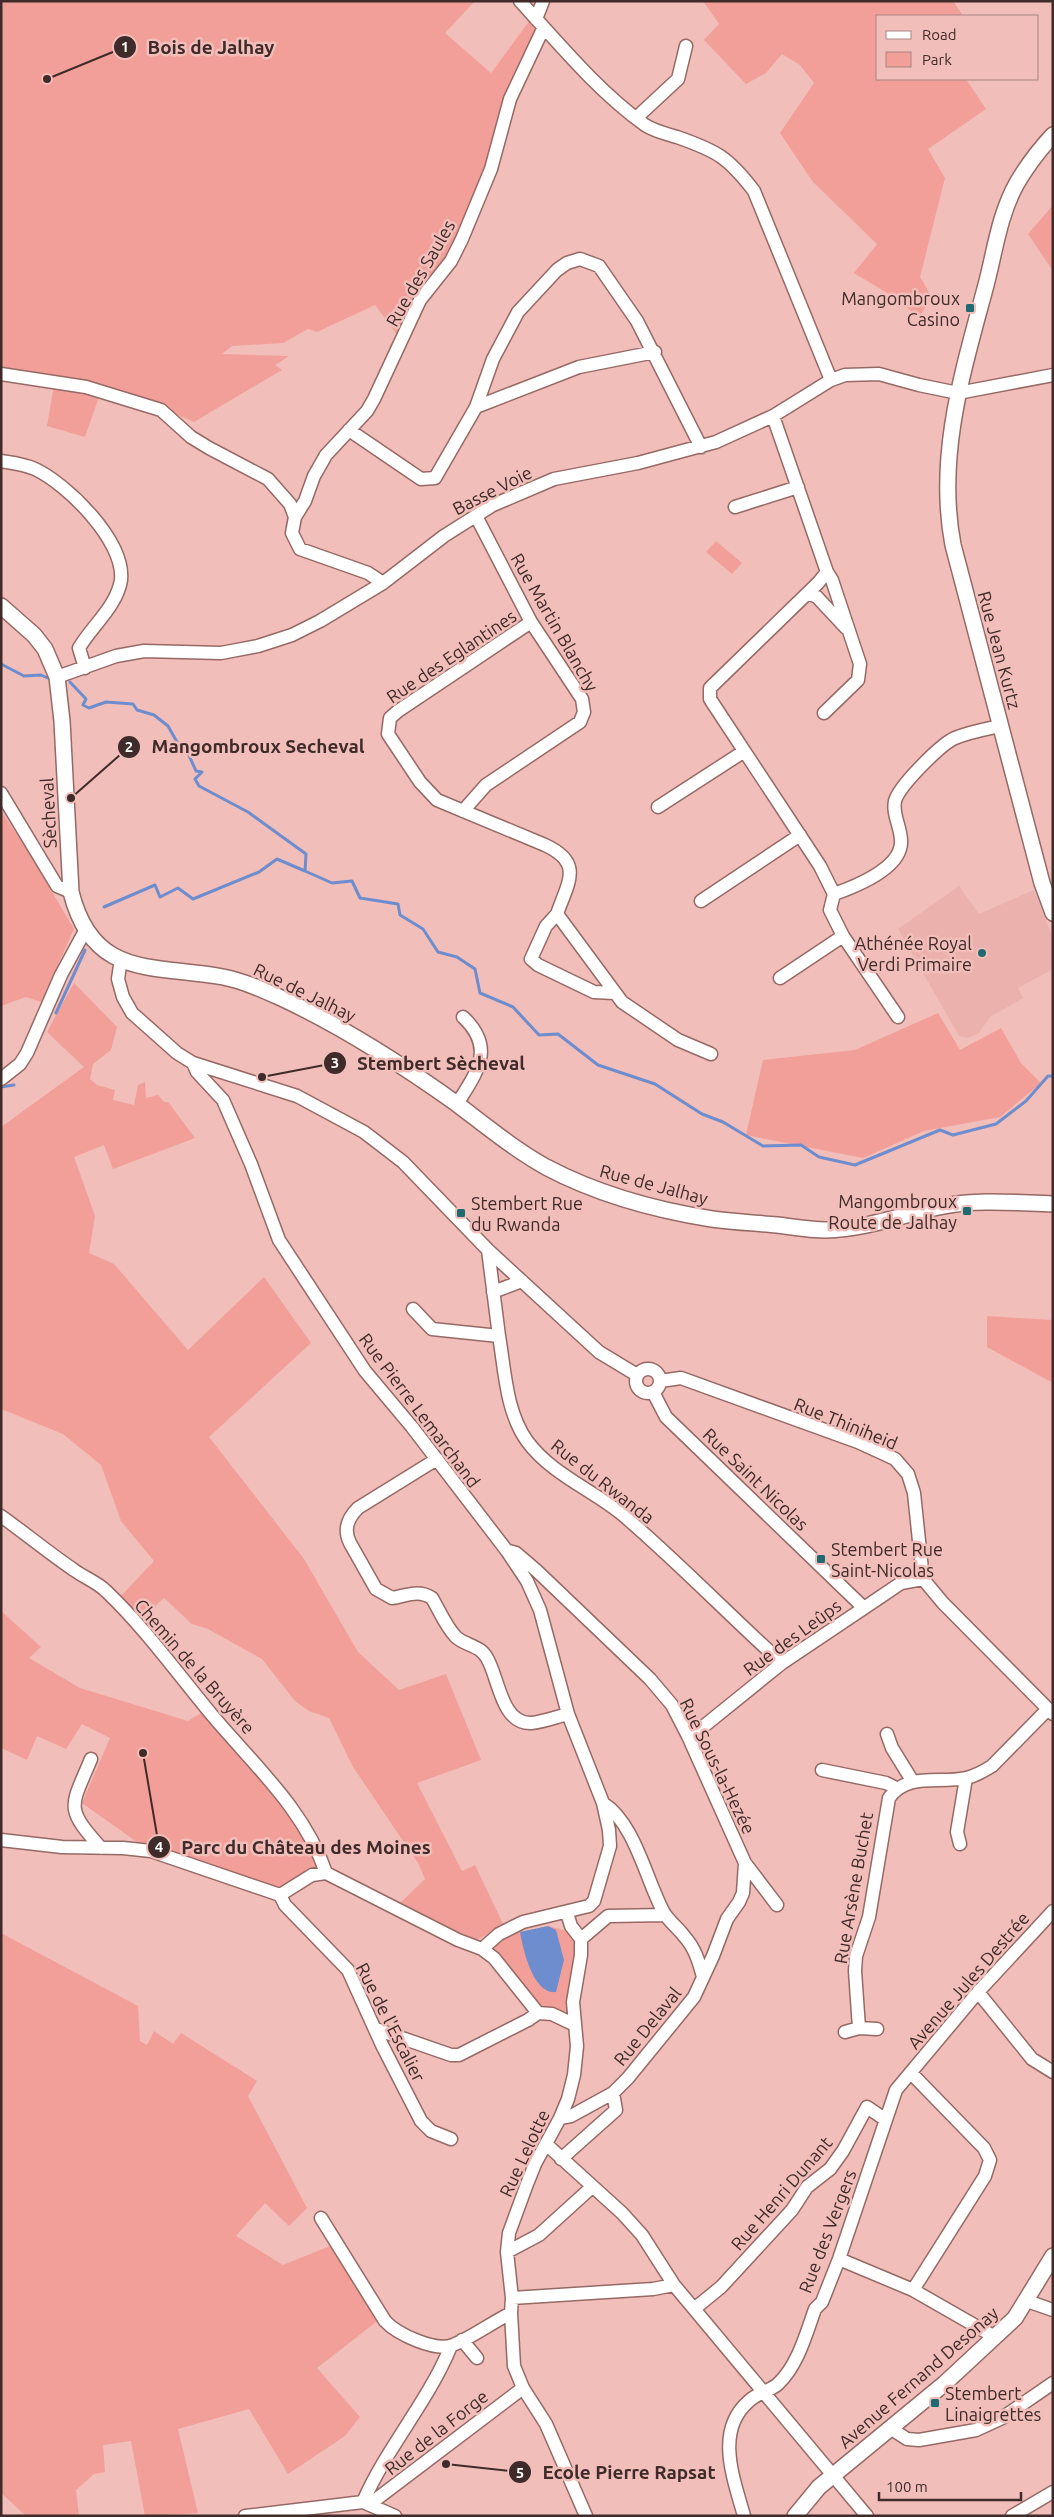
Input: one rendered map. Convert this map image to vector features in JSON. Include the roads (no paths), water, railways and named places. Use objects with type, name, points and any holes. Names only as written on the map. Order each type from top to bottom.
[{"type":"main road","name":"Rue Jean Kurtz","points":[[1053,135],[1034,156],[1016,184],[1001,220],[958,393],[947,460],[948,514],[954,550],[1042,883],[1053,913]]},
{"type":"main road","name":"Sècheval","points":[[1,606],[27,628],[45,649],[58,684],[72,892],[76,911],[86,929]]},
{"type":"main road","name":"Rue de Jalhay","points":[[86,929],[100,947],[121,960],[144,968],[224,977],[259,988],[350,1034],[457,1104],[518,1151],[581,1183],[628,1200],[713,1219],[825,1230],[861,1226],[962,1204],[1053,1204]]},
{"type":"main road","name":"Avenue Fernand Desonay","points":[[795,2516],[806,2500],[833,2475],[944,2384],[1015,2318],[1053,2256]]},
{"type":"street","points":[[520,1],[602,88],[647,127],[717,153],[735,166],[754,191],[831,380]]},
{"type":"street","name":"Rue des Saules","points":[[294,517],[326,455],[367,411],[420,300],[451,261],[462,239],[492,169],[510,99],[540,24],[543,1]]},
{"type":"street","points":[[636,118],[678,79],[686,46]]},
{"type":"street","points":[[349,430],[421,479],[429,480],[439,475],[476,407],[493,359],[518,312],[567,262],[580,259],[599,266],[637,321],[655,352],[701,447]]},
{"type":"street","points":[[476,407],[579,367],[655,352]]},
{"type":"street","points":[[1,374],[86,387],[161,410],[191,437],[268,479],[290,504],[294,517],[292,533],[300,549],[368,573],[383,583]]},
{"type":"street","name":"Basse Voie","points":[[58,684],[85,668],[116,656],[144,651],[221,653],[258,646],[292,635],[320,621],[383,583],[444,536],[493,506],[554,479],[701,447],[773,416],[831,380],[845,375],[879,374],[958,393]]},
{"type":"street","points":[[958,393],[1053,375]]},
{"type":"street","points":[[773,416],[860,664],[858,680],[824,713]]},
{"type":"street","points":[[1,461],[36,470],[68,492],[104,530],[114,548],[119,563],[121,579],[116,597],[80,648],[85,668]]},
{"type":"street","points":[[735,507],[798,487]]},
{"type":"street","name":"Rue Martin Blanchy","points":[[463,811],[486,785],[580,722],[584,712],[582,699],[531,622],[476,516]]},
{"type":"street","points":[[827,572],[808,593],[710,688],[710,699],[743,752],[820,866],[834,894],[830,910],[843,936],[898,1017]]},
{"type":"street","points":[[808,593],[817,598],[848,631]]},
{"type":"street","name":"Rue des Eglantines","points":[[531,622],[398,710],[390,718],[388,734],[420,782],[437,800],[560,852],[567,859],[571,869],[570,879],[557,914],[546,926],[532,959],[538,965],[594,992],[614,993]]},
{"type":"street","points":[[834,894],[855,886],[875,874],[891,863],[898,854],[901,843],[895,801],[900,791],[944,745],[956,738],[1000,726]]},
{"type":"street","points":[[658,807],[743,752]]},
{"type":"street","points":[[1,793],[58,886],[72,892]]},
{"type":"street","points":[[701,901],[800,835]]},
{"type":"street","points":[[557,914],[614,993],[636,1014],[678,1040],[711,1054]]},
{"type":"street","points":[[1,1078],[20,1064],[27,1053],[61,975],[86,929]]},
{"type":"street","points":[[780,978],[843,936]]},
{"type":"street","name":"Rue Pierre Lemarchand","points":[[121,960],[118,979],[123,997],[132,1013],[177,1053],[193,1063],[198,1072],[223,1100],[232,1118],[280,1240],[365,1371],[437,1460],[528,1581],[540,1610],[568,1714],[603,1803],[610,1846],[594,1901],[589,1906],[567,1913]]},
{"type":"street","points":[[457,1104],[471,1082],[479,1063],[481,1048],[479,1035],[463,1017]]},
{"type":"street","points":[[193,1063],[297,1096],[364,1132],[403,1162],[488,1250],[599,1352],[637,1375]]},
{"type":"street","name":"Rue du Rwanda","points":[[488,1250],[499,1336],[515,1417],[528,1442],[537,1453],[554,1467],[623,1515],[782,1663]]},
{"type":"street","points":[[493,1292],[522,1281]]},
{"type":"street","points":[[413,1309],[432,1329],[499,1336]]},
{"type":"street","points":[[650,1369],[657,1373],[656,1386],[644,1392],[638,1388],[637,1375],[642,1370],[650,1369]]},
{"type":"street","name":"Rue Thiniheid","points":[[656,1386],[681,1378],[858,1442],[895,1459],[908,1474],[914,1493],[923,1579]]},
{"type":"street","name":"Rue Saint Nicolas","points":[[656,1386],[666,1417],[864,1608]]},
{"type":"street","points":[[437,1460],[358,1508],[350,1516],[346,1536],[376,1589],[392,1598],[410,1593],[427,1595],[432,1598],[456,1636],[479,1648],[487,1657],[508,1712],[516,1719],[522,1722],[532,1722],[568,1714]]},
{"type":"street","name":"Chemin de la Bruyère","points":[[1,1516],[76,1572],[106,1590],[147,1635],[212,1716],[256,1764],[304,1825],[318,1848],[326,1873]]},
{"type":"street","name":"Rue Sous-la-Hezée","points":[[507,1551],[516,1553],[537,1571],[650,1679],[672,1705],[688,1736],[745,1863],[777,1906]]},
{"type":"street","points":[[822,1770],[886,1783],[896,1788],[914,1782],[966,1778],[992,1766],[1050,1711],[943,1604],[923,1579]]},
{"type":"street","name":"Rue des Leûps","points":[[688,1736],[704,1726],[782,1663],[864,1608],[902,1583],[923,1579]]},
{"type":"street","points":[[887,1734],[892,1748],[914,1782]]},
{"type":"street","points":[[91,1759],[74,1807],[79,1823],[101,1848]]},
{"type":"street","points":[[960,1844],[957,1832],[966,1778]]},
{"type":"street","name":"Rue Arsène Buchet","points":[[859,2028],[855,1971],[856,1956],[869,1918],[886,1808],[896,1788]]},
{"type":"street","name":"Rue Delaval","points":[[603,1803],[613,1810],[626,1829],[665,1915],[686,1937],[698,1958],[703,1978]]},
{"type":"street","points":[[1,1840],[62,1847],[151,1851],[280,1895],[312,1874],[326,1873],[458,1940],[482,1949],[494,1958],[538,2013]]},
{"type":"street","name":"Rue Delaval","points":[[560,2118],[570,2116],[613,2093],[628,2078],[688,2005],[703,1978],[726,1919],[739,1902],[743,1893],[745,1863]]},
{"type":"street","name":"Rue de l'Escalier","points":[[280,1895],[285,1906],[348,1970],[382,2046],[422,2121],[431,2131],[451,2139]]},
{"type":"street","name":"Avenue Jules Destrée","points":[[911,2073],[978,1992],[1053,1911]]},
{"type":"street","points":[[482,1949],[499,1934],[523,1922],[567,1913],[570,1926],[580,1939],[608,1916],[665,1915]]},
{"type":"street","name":"Rue Lelotte","points":[[580,1939],[581,1955],[573,2002],[573,2024],[577,2046],[574,2075],[568,2099],[560,2118],[527,2184],[510,2233],[507,2252],[512,2298],[512,2356],[523,2388],[546,2424],[586,2516]]},
{"type":"street","points":[[978,1992],[1032,2059],[1053,2072]]},
{"type":"street","points":[[376,2029],[452,2055],[466,2052],[538,2013],[552,2014],[573,2024]]},
{"type":"street","points":[[845,2032],[859,2028],[877,2029]]},
{"type":"street","points":[[911,2073],[984,2148],[990,2160],[984,2176],[913,2290]]},
{"type":"street","name":"Rue des Vergers","points":[[744,2516],[730,2462],[733,2421],[739,2410],[750,2400],[777,2385],[789,2371],[815,2309],[822,2302],[839,2259],[896,2090],[911,2073]]},
{"type":"street","name":"Rue Delaval","points":[[562,2159],[616,2110],[613,2093]]},
{"type":"street","name":"Rue Henri Dunant","points":[[694,2309],[721,2287],[792,2210],[807,2186],[830,2169],[843,2151],[867,2107],[886,2120]]},
{"type":"street","points":[[546,2144],[622,2213],[642,2236],[674,2285],[866,2516]]},
{"type":"street","points":[[507,2252],[538,2235],[592,2187]]},
{"type":"street","points":[[321,2218],[385,2321],[393,2329],[419,2342],[456,2343],[477,2358]]},
{"type":"street","points":[[839,2259],[913,2290],[995,2337]]},
{"type":"street","points":[[512,2298],[653,2289],[674,2285]]},
{"type":"street","points":[[1027,2301],[1053,2310]]},
{"type":"street","points":[[367,2503],[374,2478],[412,2420],[456,2343],[511,2313]]},
{"type":"street","points":[[890,2428],[906,2439],[919,2440],[976,2430],[1002,2418],[1053,2383]]},
{"type":"street","name":"Rue de la Forge","points":[[367,2503],[523,2388]]},
{"type":"street","points":[[1012,2516],[1053,2492]]},
{"type":"street","points":[[245,2516],[367,2503],[395,2516]]},
{"type":"water","points":[[548,1926],[556,1930],[564,1960],[556,1992],[548,1991],[535,1979],[530,1970],[520,1932]]},
{"type":"waterway","points":[[1,664],[24,676],[41,675],[50,679]]},
{"type":"waterway","points":[[70,682],[86,699],[83,705],[89,708],[106,702],[133,704],[137,710],[154,715],[168,726],[177,742],[186,749],[196,771],[202,772],[195,779],[199,786],[248,812],[306,854],[305,871],[332,883],[352,881],[360,898],[398,904],[400,915],[423,929],[438,952],[457,957],[475,969],[480,993],[513,1007],[539,1035],[558,1034],[598,1065],[655,1084],[702,1114],[723,1122],[763,1146],[801,1145],[819,1157],[855,1165],[940,1130],[953,1135],[996,1124],[1026,1101],[1048,1076],[1053,1076]]},
{"type":"waterway","points":[[104,907],[155,885],[160,897],[178,888],[193,899],[259,872],[277,859],[305,871]]},
{"type":"waterway","points":[[56,1013],[85,950]]},
{"type":"waterway","points":[[1,1087],[14,1085]]},
{"type":"place","name":"Bois de Jalhay","points":[[47,79]]},
{"type":"place","name":"Mangombroux Casino","points":[[970,308]]},
{"type":"place","name":"Mangombroux Secheval","points":[[71,798]]},
{"type":"place","name":"Athénée Royal Verdi Primaire","points":[[982,953]]},
{"type":"place","name":"Stembert Sècheval","points":[[262,1077]]},
{"type":"place","name":"Mangombroux Route de Jalhay","points":[[967,1211]]},
{"type":"place","name":"Stembert Rue du Rwanda","points":[[461,1213]]},
{"type":"place","name":"Stembert Rue Saint-Nicolas","points":[[821,1559]]},
{"type":"place","name":"Parc du Château des Moines","points":[[143,1753]]},
{"type":"place","name":"Stembert Linaigrettes","points":[[935,2403]]},
{"type":"place","name":"Ecole Pierre Rapsat","points":[[446,2464]]}]
